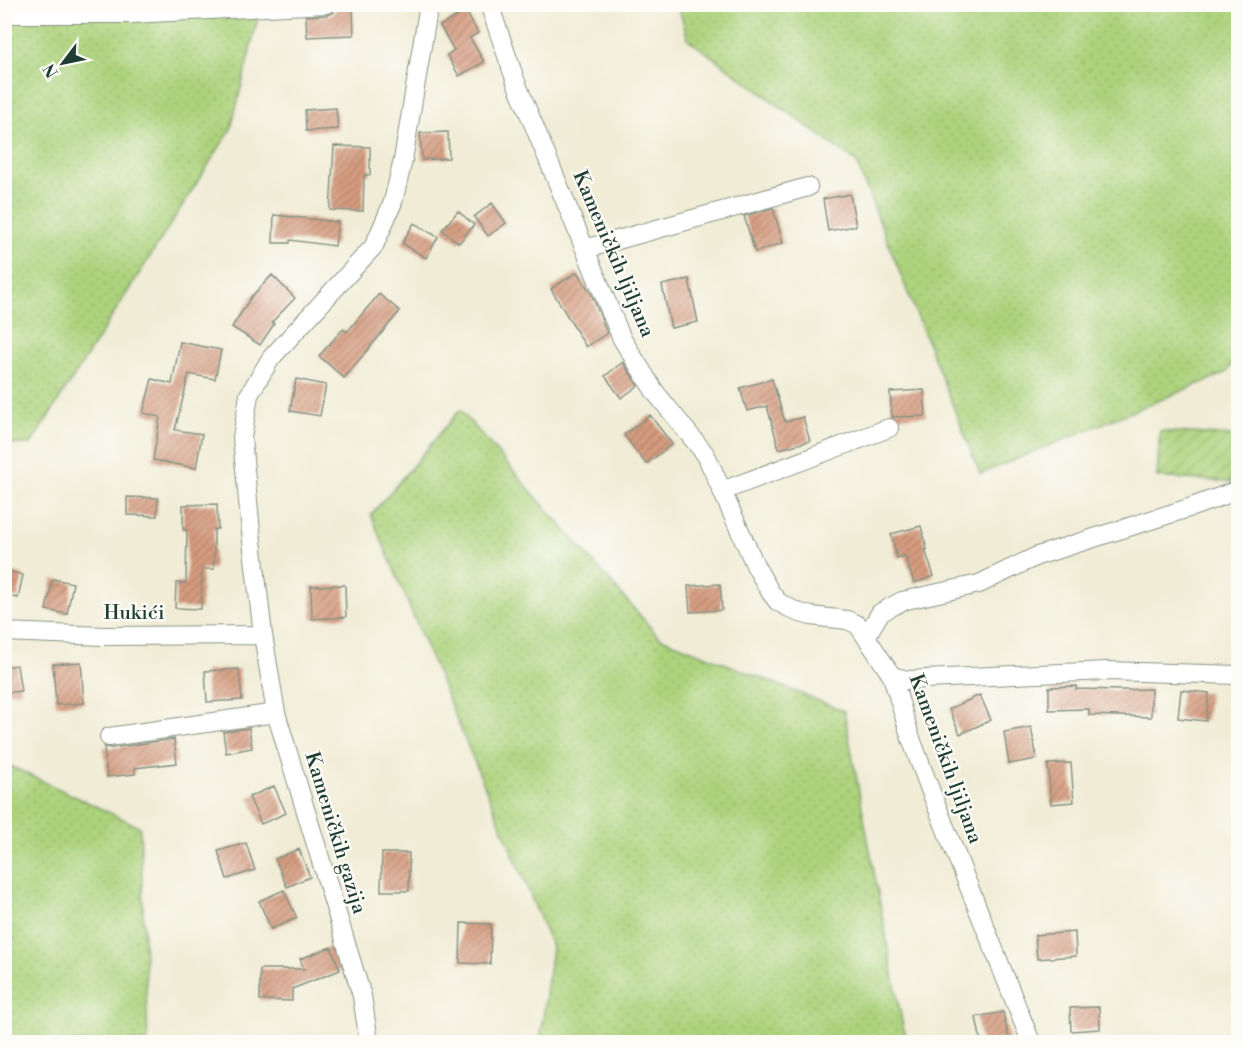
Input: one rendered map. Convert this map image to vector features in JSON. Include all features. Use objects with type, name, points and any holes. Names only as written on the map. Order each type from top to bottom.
[{"type":"street","points":[[6,14],[131,14],[326,4]]},
{"type":"street","name":"Kameničkih gazija","points":[[369,1042],[362,996],[276,713],[263,635],[243,438],[249,395],[271,358],[374,246],[393,202],[403,160],[429,4]]},
{"type":"street","name":"Kameničkih ljiljana","points":[[489,4],[516,82],[622,339],[655,393],[706,455],[756,567],[771,593],[778,602],[797,612],[846,620],[858,625],[892,676],[910,736],[931,792],[1031,1042]]},
{"type":"street","points":[[585,249],[808,187]]},
{"type":"street","points":[[722,491],[889,428]]},
{"type":"street","points":[[866,637],[880,613],[902,601],[979,584],[1037,556],[1233,492]]},
{"type":"street","name":"Hukići","points":[[4,632],[104,636],[263,635]]},
{"type":"street","points":[[892,676],[908,680],[1107,671],[1239,675]]},
{"type":"street","points":[[109,736],[276,713]]},
{"type":"green space","points":[[4,5],[261,5],[231,129],[31,444],[5,444]]},
{"type":"green space","points":[[678,5],[1238,5],[1238,354],[1226,373],[980,474],[856,162],[688,39]]},
{"type":"green space","points":[[460,410],[659,637],[844,711],[903,1027],[909,1042],[540,1042],[552,947],[371,515]]},
{"type":"green space","points":[[1160,431],[1234,436],[1231,482],[1157,477]]},
{"type":"green space","points":[[4,763],[140,827],[148,1042],[5,1042]]},
{"type":"building","points":[[336,8],[353,8],[354,35],[307,37],[306,16],[327,15],[333,13]]},
{"type":"building","points":[[466,11],[478,33],[470,38],[484,62],[459,76],[447,55],[454,50],[440,26]]},
{"type":"building","points":[[336,108],[338,129],[306,131],[305,110]]},
{"type":"building","points":[[448,132],[449,158],[422,160],[420,133]]},
{"type":"building","points":[[334,146],[370,147],[370,175],[364,175],[363,211],[330,210]]},
{"type":"building","points":[[850,194],[856,226],[828,231],[823,199]]},
{"type":"building","points":[[492,203],[506,223],[488,236],[474,217]]},
{"type":"building","points":[[773,208],[783,243],[755,252],[744,216]]},
{"type":"building","points":[[458,211],[474,225],[459,243],[442,230]]},
{"type":"building","points":[[274,215],[338,222],[335,246],[290,240],[290,243],[273,243]]},
{"type":"building","points":[[414,223],[438,237],[426,258],[402,243]]},
{"type":"building","points":[[577,272],[591,293],[607,333],[586,347],[551,289]]},
{"type":"building","points":[[272,275],[295,298],[272,322],[274,324],[260,345],[232,327],[251,297]]},
{"type":"building","points":[[689,279],[698,322],[671,328],[662,285]]},
{"type":"building","points":[[379,294],[400,311],[344,378],[319,356],[343,329],[347,332]]},
{"type":"building","points":[[180,342],[221,350],[215,379],[189,374],[175,430],[202,434],[196,468],[153,460],[160,417],[143,413],[152,379],[172,384]]},
{"type":"building","points":[[623,362],[638,386],[621,398],[605,376]]},
{"type":"building","points":[[296,379],[326,385],[320,416],[290,411]]},
{"type":"building","points":[[772,379],[785,422],[803,417],[810,441],[779,449],[767,406],[747,411],[740,388]]},
{"type":"building","points":[[924,390],[926,416],[892,417],[890,392]]},
{"type":"building","points":[[650,415],[672,444],[646,464],[624,435]]},
{"type":"building","points":[[127,497],[158,498],[157,516],[127,515]]},
{"type":"building","points":[[217,504],[218,529],[214,529],[214,569],[202,569],[201,609],[175,608],[176,583],[186,583],[187,530],[183,530],[183,505]]},
{"type":"building","points":[[921,526],[927,550],[925,550],[934,576],[914,583],[905,556],[897,558],[891,534]]},
{"type":"building","points":[[4,570],[23,575],[18,598],[4,595]]},
{"type":"building","points":[[53,579],[73,583],[67,614],[46,610]]},
{"type":"building","points":[[720,584],[722,610],[690,612],[688,586]]},
{"type":"building","points":[[345,585],[346,617],[312,619],[311,586]]},
{"type":"building","points":[[81,662],[84,703],[56,705],[53,664]]},
{"type":"building","points":[[17,665],[21,691],[4,693],[4,667]]},
{"type":"building","points":[[239,669],[242,700],[207,702],[205,671]]},
{"type":"building","points":[[1076,686],[1076,689],[1151,689],[1151,717],[1089,715],[1089,709],[1049,710],[1049,687]]},
{"type":"building","points":[[1181,690],[1209,693],[1206,721],[1178,718]]},
{"type":"building","points":[[980,695],[991,720],[960,734],[949,709]]},
{"type":"building","points":[[1031,727],[1037,759],[1009,764],[1004,732]]},
{"type":"building","points":[[249,728],[252,748],[226,753],[223,732]]},
{"type":"building","points":[[174,739],[177,763],[135,768],[135,774],[107,777],[104,747]]},
{"type":"building","points":[[1071,763],[1074,802],[1051,804],[1048,764]]},
{"type":"building","points":[[274,786],[286,813],[261,824],[249,797]]},
{"type":"building","points":[[246,843],[255,870],[227,879],[218,851]]},
{"type":"building","points":[[299,849],[310,877],[287,887],[275,859]]},
{"type":"building","points":[[382,853],[409,853],[409,891],[381,891]]},
{"type":"building","points":[[284,890],[297,918],[271,929],[259,901]]},
{"type":"building","points":[[461,923],[491,924],[490,964],[460,963]]},
{"type":"building","points":[[1075,932],[1076,956],[1037,959],[1035,935]]},
{"type":"building","points":[[331,947],[340,970],[292,989],[292,1001],[260,1000],[260,969],[304,969],[300,959]]},
{"type":"building","points":[[1099,1007],[1100,1029],[1071,1031],[1070,1008]]},
{"type":"building","points":[[1003,1012],[1009,1039],[981,1042],[976,1017]]}]
